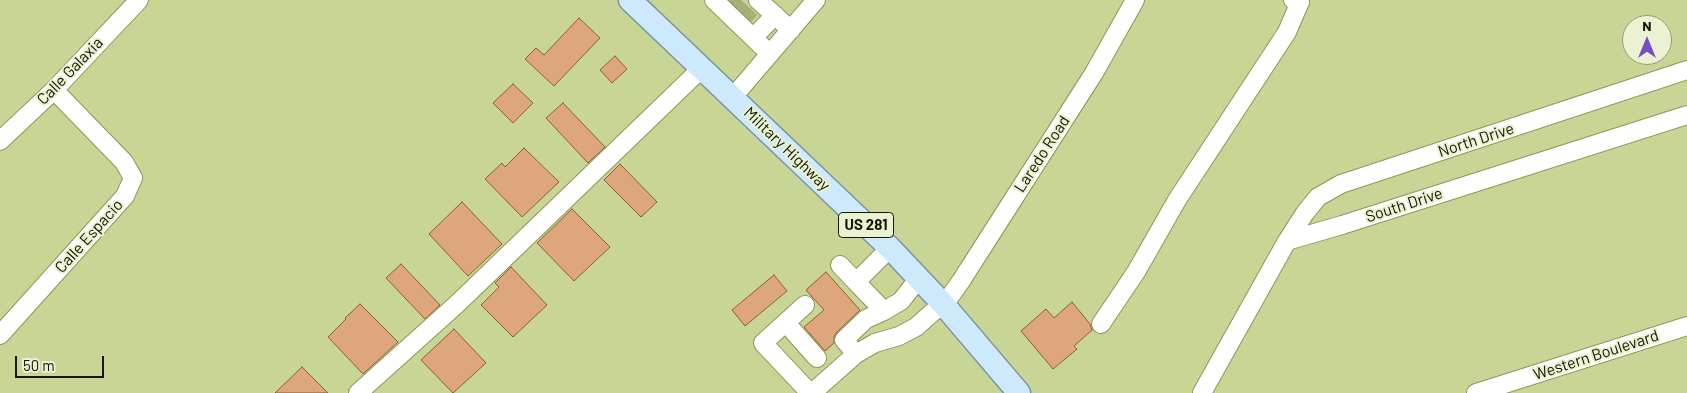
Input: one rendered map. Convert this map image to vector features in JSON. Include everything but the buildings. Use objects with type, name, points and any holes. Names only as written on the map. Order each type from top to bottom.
[{"type":"main road","name":"Military Highway","points":[[630,0],[890,248],[944,305],[1019,393]]},
{"type":"street","name":"Calle Galaxia","points":[[0,141],[54,90],[139,0]]},
{"type":"street","points":[[733,98],[816,0]]},
{"type":"street","name":"Laredo Road","points":[[811,393],[856,354],[875,343],[899,336],[916,327],[944,305],[1094,73],[1135,0]]},
{"type":"street","points":[[1101,324],[1136,272],[1178,200],[1288,32],[1300,2],[1293,0]]},
{"type":"street","points":[[736,8],[775,15],[791,30]]},
{"type":"street","points":[[736,8],[754,37],[770,54]]},
{"type":"street","points":[[754,37],[775,15]]},
{"type":"street","points":[[358,393],[457,304],[702,68]]},
{"type":"street","name":"North Drive","points":[[1287,241],[1318,197],[1341,184],[1687,70]]},
{"type":"street","name":"Calle Espacio","points":[[0,335],[125,196],[132,178],[124,162],[54,90]]},
{"type":"street","name":"South Drive","points":[[1287,241],[1687,115]]},
{"type":"street","points":[[1202,393],[1287,241]]},
{"type":"street","points":[[856,282],[890,248]]},
{"type":"street","points":[[840,265],[884,311]]},
{"type":"street","points":[[856,354],[844,340],[866,319],[901,301],[919,278]]},
{"type":"street","points":[[805,305],[763,343],[811,393]]},
{"type":"street","points":[[786,323],[817,358]]},
{"type":"street","name":"Western Boulevard","points":[[1476,393],[1687,326]]},
{"type":"tunnel","points":[[733,9],[741,0]]},
{"type":"tunnel","points":[[742,18],[751,9]]}]
